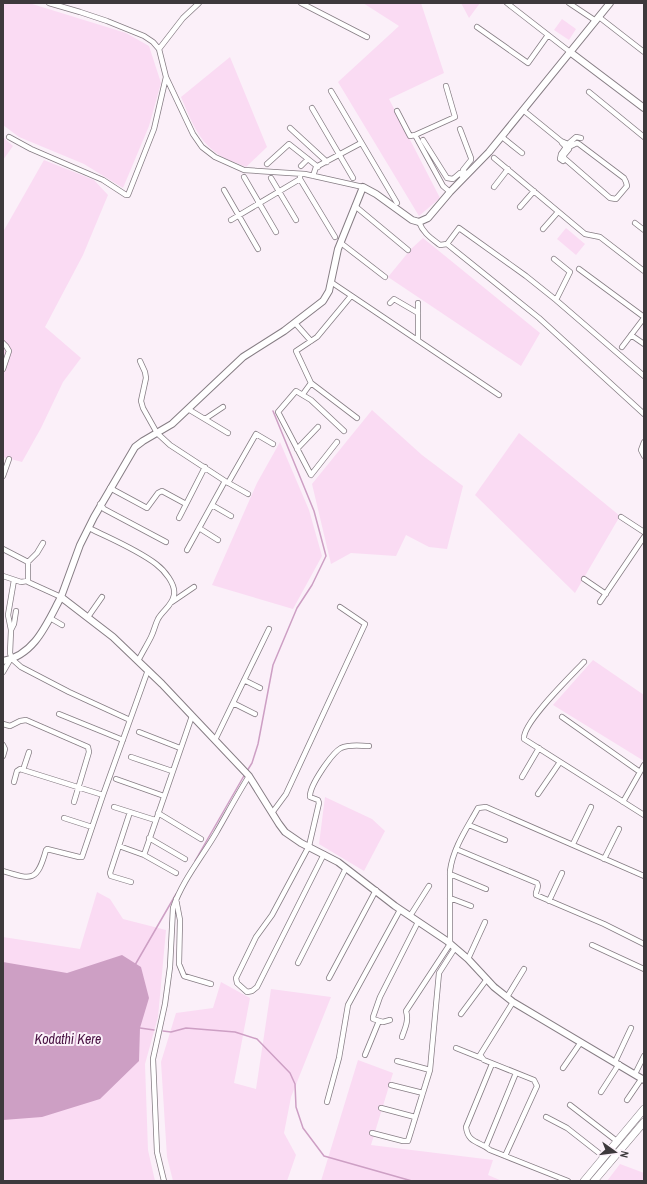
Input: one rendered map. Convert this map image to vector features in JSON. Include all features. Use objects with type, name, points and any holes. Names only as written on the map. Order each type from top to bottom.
[{"type":"main road","points":[[584,1181],[644,1109]]},
{"type":"main road","points":[[594,1181],[644,1122]]},
{"type":"street","points":[[49,3],[80,12],[144,36],[153,42],[159,49],[166,76],[193,134],[202,146],[215,157],[244,170],[313,176],[363,187],[376,194],[412,220],[419,222],[428,218],[450,192],[471,160],[460,129]]},
{"type":"street","points":[[159,49],[183,18],[199,3]]},
{"type":"street","points":[[301,3],[367,37]]},
{"type":"street","points":[[507,3],[644,108]]},
{"type":"street","points":[[569,3],[598,19],[644,52]]},
{"type":"street","points":[[423,140],[447,178],[453,179],[463,174],[489,152],[502,137],[610,3]]},
{"type":"street","points":[[477,27],[528,63],[548,35]]},
{"type":"street","points":[[9,137],[31,149],[103,180],[128,195],[154,128],[166,76]]},
{"type":"street","points":[[397,111],[410,136],[455,117],[446,86]]},
{"type":"street","points":[[331,91],[397,203]]},
{"type":"street","points":[[589,92],[644,137]]},
{"type":"street","points":[[312,108],[353,178]]},
{"type":"street","points":[[523,110],[561,140],[562,143],[569,146]]},
{"type":"street","points":[[290,128],[328,162]]},
{"type":"street","points":[[415,135],[444,186],[450,192]]},
{"type":"street","points":[[562,161],[560,159],[560,155],[569,146],[577,142],[624,178],[627,186],[616,199],[610,198],[564,158],[564,155],[569,146],[576,136],[581,138]]},
{"type":"street","points":[[502,137],[522,153]]},
{"type":"street","points":[[313,176],[316,167],[328,162],[361,143]]},
{"type":"street","points":[[267,164],[289,144],[318,167]]},
{"type":"street","points":[[494,158],[585,234],[600,237],[644,270]]},
{"type":"street","points":[[301,166],[308,159]]},
{"type":"street","points":[[494,187],[508,169]]},
{"type":"street","points":[[231,220],[279,191],[300,176]]},
{"type":"street","points":[[300,176],[335,237]]},
{"type":"street","points":[[244,177],[276,232]]},
{"type":"street","points":[[271,178],[296,220]]},
{"type":"street","points":[[8,660],[20,655],[37,640],[61,597],[80,546],[100,504],[135,447],[172,424],[243,357],[295,323],[323,301],[329,291],[341,243],[363,187]]},
{"type":"street","points":[[224,190],[258,249]]},
{"type":"street","points":[[520,207],[534,191]]},
{"type":"street","points":[[355,206],[408,250]]},
{"type":"street","points":[[543,229],[558,212]]},
{"type":"street","points":[[419,222],[421,229],[425,234],[440,245],[447,244],[459,228],[526,276],[644,376]]},
{"type":"street","points":[[634,223],[644,230]]},
{"type":"street","points":[[341,243],[385,277]]},
{"type":"street","points":[[447,244],[539,318],[644,414]]},
{"type":"street","points":[[554,259],[570,272],[556,300]]},
{"type":"street","points":[[579,268],[644,317],[622,347]]},
{"type":"street","points":[[332,282],[499,395]]},
{"type":"street","points":[[351,296],[317,337],[296,351],[311,383],[357,418]]},
{"type":"street","points":[[390,303],[394,298],[418,314]]},
{"type":"street","points":[[418,303],[418,340]]},
{"type":"street","points":[[295,323],[311,341]]},
{"type":"street","points":[[631,335],[644,344]]},
{"type":"street","points":[[3,343],[9,351],[3,368]]},
{"type":"street","points":[[140,361],[146,378],[141,401],[143,408],[157,433],[170,445],[248,494]]},
{"type":"street","points":[[303,394],[311,383]]},
{"type":"street","points":[[337,442],[311,475],[278,412],[296,390],[303,394],[344,431]]},
{"type":"street","points":[[205,419],[223,407]]},
{"type":"street","points":[[188,409],[228,433]]},
{"type":"street","points":[[297,450],[318,427]]},
{"type":"street","points":[[188,550],[212,505],[256,434],[273,444]]},
{"type":"street","points":[[644,442],[641,450],[644,456]]},
{"type":"street","points":[[3,476],[9,459]]},
{"type":"street","points":[[178,518],[205,467]]},
{"type":"street","points":[[110,488],[147,508],[158,493],[162,491],[186,504]]},
{"type":"street","points":[[100,504],[104,509],[166,542]]},
{"type":"street","points":[[212,505],[231,516]]},
{"type":"street","points":[[621,517],[644,532]]},
{"type":"street","points":[[89,528],[160,567],[172,581],[174,586],[172,602],[160,616],[138,661]]},
{"type":"street","points":[[199,528],[218,540]]},
{"type":"street","points":[[600,602],[644,537]]},
{"type":"street","points":[[28,581],[28,562],[37,553],[43,543]]},
{"type":"street","points":[[3,549],[28,562]]},
{"type":"street","points":[[3,576],[21,582],[28,581],[61,597],[113,637],[148,670],[249,776],[285,832],[301,843],[324,854],[346,868],[400,910],[452,946],[468,959],[494,987],[513,1002],[643,1079],[627,1100]]},
{"type":"street","points":[[584,579],[606,594]]},
{"type":"street","points":[[3,672],[10,654],[11,630],[8,615],[14,580]]},
{"type":"street","points":[[172,602],[194,587]]},
{"type":"street","points":[[88,618],[102,597]]},
{"type":"street","points":[[272,813],[286,794],[365,624],[340,607]]},
{"type":"street","points":[[11,630],[14,624],[16,611]]},
{"type":"street","points":[[50,618],[62,625]]},
{"type":"street","points":[[216,740],[269,629]]},
{"type":"street","points":[[8,660],[69,692],[130,720]]},
{"type":"street","points":[[584,662],[546,702],[524,732],[524,739],[644,815]]},
{"type":"street","points":[[3,871],[24,877],[37,873],[47,849],[82,857],[148,670]]},
{"type":"street","points":[[244,680],[260,688]]},
{"type":"street","points":[[233,703],[255,714]]},
{"type":"street","points":[[59,714],[123,740]]},
{"type":"street","points":[[144,855],[192,716]]},
{"type":"street","points":[[562,717],[640,772]]},
{"type":"street","points":[[3,724],[10,726],[26,720],[88,747],[89,752],[74,802]]},
{"type":"street","points":[[139,732],[180,748]]},
{"type":"street","points":[[3,746],[5,749],[3,756]]},
{"type":"street","points":[[324,854],[257,987],[252,991],[247,992],[237,983],[236,978],[256,937],[272,916],[309,846],[319,803],[318,800],[310,797],[312,786],[335,752],[347,746],[369,746]]},
{"type":"street","points":[[522,777],[539,748]]},
{"type":"street","points":[[23,770],[29,752]]},
{"type":"street","points":[[131,757],[172,772]]},
{"type":"street","points":[[538,794],[560,762]]},
{"type":"street","points":[[623,802],[644,765]]},
{"type":"street","points":[[14,782],[17,771],[20,769],[103,795]]},
{"type":"street","points":[[164,1181],[157,1152],[153,1058],[165,1004],[170,967],[173,908],[176,899],[249,776]]},
{"type":"street","points":[[116,779],[164,796]]},
{"type":"street","points":[[114,807],[155,820]]},
{"type":"street","points":[[372,1133],[406,1142],[408,1141],[430,1070],[439,973],[452,946],[450,898],[451,862],[456,849],[478,808],[486,807],[644,876]]},
{"type":"street","points":[[573,844],[591,807]]},
{"type":"street","points":[[130,812],[110,874],[131,882]]},
{"type":"street","points":[[158,813],[201,839]]},
{"type":"street","points":[[64,818],[92,827]]},
{"type":"street","points":[[469,824],[506,840]]},
{"type":"street","points":[[604,859],[619,829]]},
{"type":"street","points":[[149,838],[185,859]]},
{"type":"street","points":[[119,846],[144,855],[176,873]]},
{"type":"street","points":[[456,849],[537,883],[538,887],[536,895],[604,924],[644,944]]},
{"type":"street","points":[[298,963],[346,868]]},
{"type":"street","points":[[550,901],[562,873]]},
{"type":"street","points":[[450,874],[486,889]]},
{"type":"street","points":[[410,916],[429,886]]},
{"type":"street","points":[[329,978],[376,890]]},
{"type":"street","points":[[450,898],[471,906]]},
{"type":"street","points":[[176,899],[180,920],[180,968],[184,976],[211,984]]},
{"type":"street","points":[[327,1102],[339,1058],[348,1005],[400,910]]},
{"type":"street","points":[[390,1020],[383,1022],[373,1019],[373,1017],[380,997],[418,922]]},
{"type":"street","points":[[468,959],[486,922]]},
{"type":"street","points":[[592,945],[644,969]]},
{"type":"street","points":[[402,1037],[408,1017],[406,1011],[452,946]]},
{"type":"street","points":[[507,997],[524,969]]},
{"type":"street","points":[[461,1014],[487,979]]},
{"type":"street","points":[[481,1058],[480,1055],[513,1002]]},
{"type":"street","points":[[365,1056],[379,1021]]},
{"type":"street","points":[[601,1092],[617,1063],[631,1028]]},
{"type":"street","points":[[564,1068],[581,1042]]},
{"type":"street","points":[[456,1048],[534,1080],[537,1086],[505,1156]]},
{"type":"street","points":[[635,1074],[644,1056]]},
{"type":"street","points":[[397,1061],[430,1070]]},
{"type":"street","points":[[492,1064],[466,1128],[469,1138],[474,1142],[486,1146],[490,1150],[568,1181]]},
{"type":"street","points":[[486,1146],[516,1073]]},
{"type":"street","points":[[391,1085],[423,1093]]},
{"type":"street","points":[[570,1105],[618,1142]]},
{"type":"street","points":[[381,1108],[415,1117]]},
{"type":"street","points":[[546,1117],[567,1128],[604,1157]]},
{"type":"shaded area","points":[[3,3],[29,3],[126,33],[149,46],[161,83],[149,126],[123,188],[84,164],[19,137],[3,125]]},
{"type":"shaded area","points":[[363,3],[421,3],[444,73],[389,99],[440,198],[419,216],[338,82],[399,26]]},
{"type":"shaded area","points":[[461,3],[480,3],[469,18]]},
{"type":"shaded area","points":[[562,19],[576,29],[569,40],[554,30]]},
{"type":"shaded area","points":[[230,57],[267,147],[246,167],[222,157],[203,140],[195,127],[181,97]]},
{"type":"shaded area","points":[[3,137],[13,146],[3,160]]},
{"type":"shaded area","points":[[44,160],[94,180],[108,195],[83,255],[45,327],[81,358],[63,382],[41,428],[22,462],[3,457],[3,232]]},
{"type":"shaded area","points":[[566,228],[585,244],[576,255],[557,239]]},
{"type":"shaded area","points":[[423,238],[540,333],[521,366],[388,277],[411,249]]},
{"type":"shaded area","points":[[372,410],[422,455],[463,486],[447,549],[429,547],[406,535],[396,556],[351,553],[331,564],[312,484]]},
{"type":"shaded area","points":[[519,433],[620,516],[575,593],[475,495]]},
{"type":"shaded area","points":[[280,442],[309,510],[322,556],[293,609],[212,585],[257,483]]},
{"type":"shaded area","points":[[593,660],[644,695],[644,761],[553,705]]},
{"type":"shaded area","points":[[325,797],[372,819],[385,831],[364,871],[319,844]]},
{"type":"shaded area","points":[[97,892],[110,899],[123,919],[166,930],[158,1017],[145,1064],[148,1150],[155,1181],[3,1181],[3,937],[80,949]]},
{"type":"shaded area","points":[[221,982],[250,998],[234,1083],[256,1089],[271,989],[331,997],[291,1097],[284,1133],[296,1155],[287,1181],[173,1181],[167,1157],[161,1062],[176,1013],[213,1008]]},
{"type":"shaded area","points":[[358,1060],[393,1073],[371,1145],[493,1160],[488,1175],[502,1181],[321,1181]]},
{"type":"shaded area","points":[[620,1164],[644,1173],[644,1181],[607,1181]]},
{"type":"water","name":"Kodathi Kere","points":[[122,955],[141,967],[149,998],[140,1028],[139,1061],[100,1099],[42,1117],[3,1120],[3,962],[67,973]]},
{"type":"waterway","points":[[247,771],[252,763],[258,744],[273,665],[297,608],[312,585],[326,556],[314,511],[273,411]]},
{"type":"waterway","points":[[195,861],[245,774]]},
{"type":"waterway","points":[[135,965],[176,894]]},
{"type":"waterway","points":[[140,1028],[154,1030]]},
{"type":"waterway","points":[[163,1031],[171,1032],[186,1028],[235,1032],[257,1039],[290,1073],[295,1084],[296,1107],[303,1128],[324,1156],[412,1181]]}]
